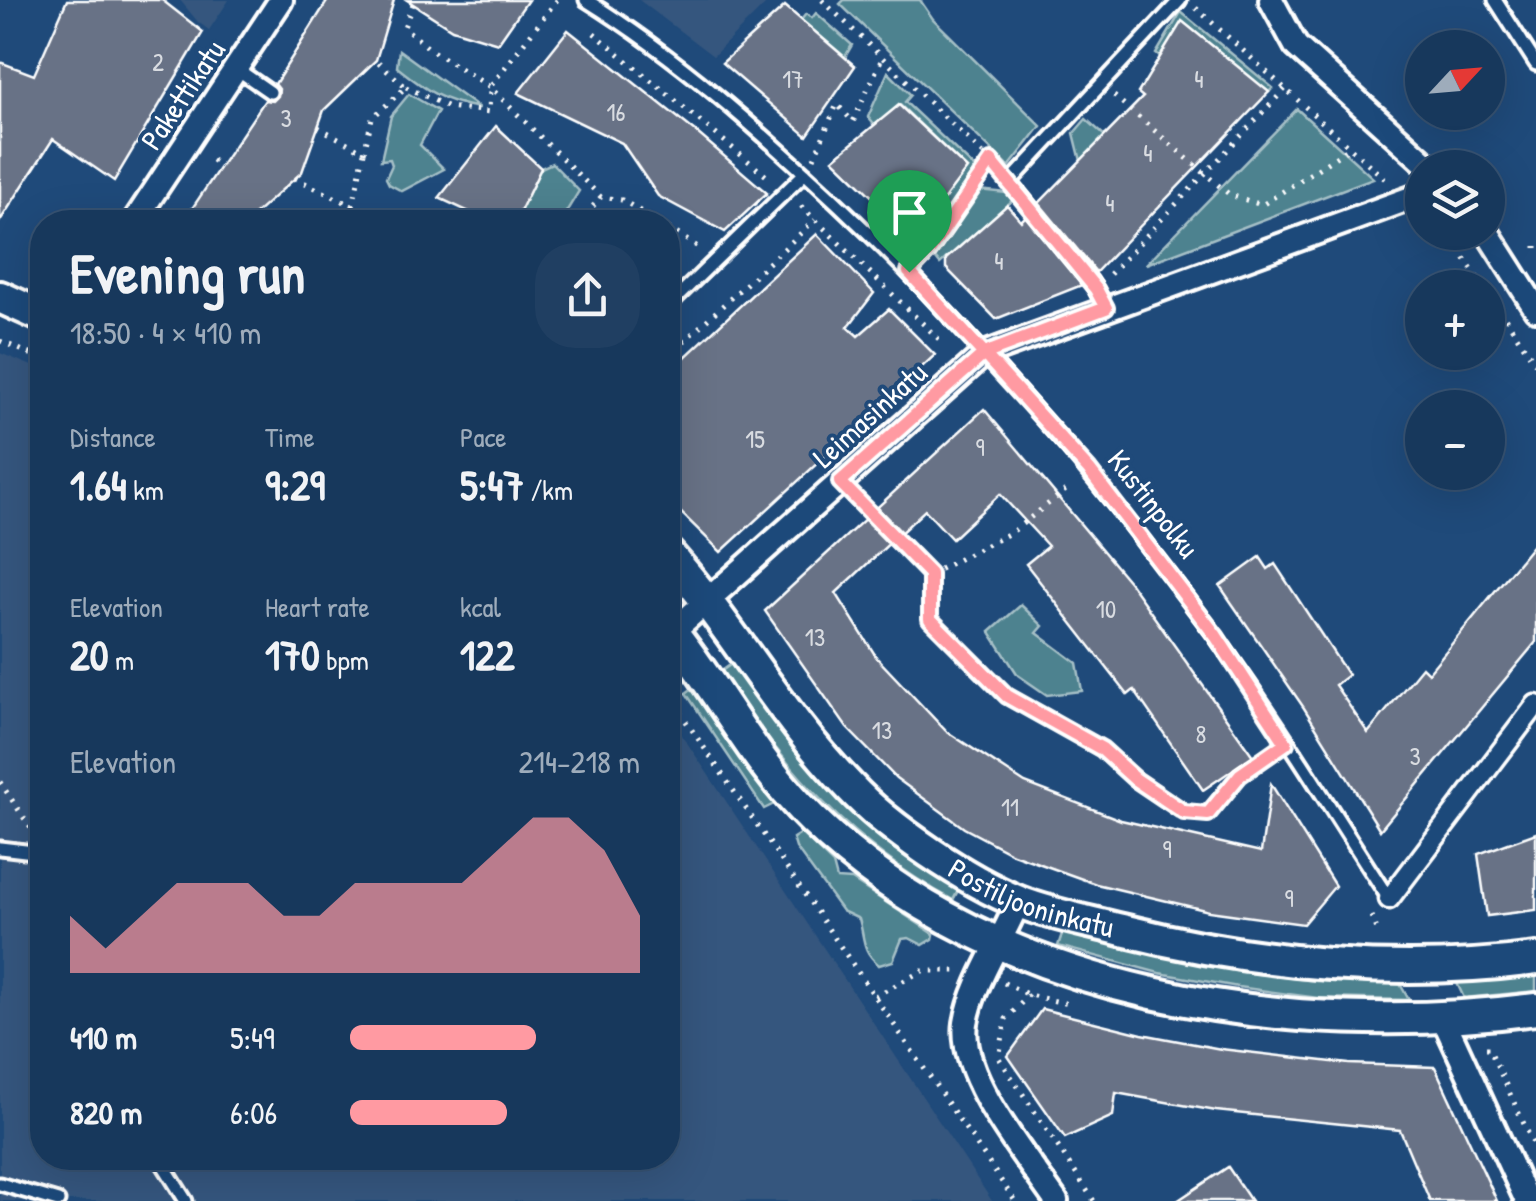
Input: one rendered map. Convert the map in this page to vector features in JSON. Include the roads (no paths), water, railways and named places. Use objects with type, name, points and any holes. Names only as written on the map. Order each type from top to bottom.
[{"type":"street","name":"Pakettikatu","points":[[142,210],[281,0]]},
{"type":"street","points":[[1270,0],[1296,46],[1412,150]]},
{"type":"street","name":"Leimasinkatu","points":[[680,622],[976,361],[1101,298],[1405,200]]},
{"type":"street","points":[[1498,250],[1536,309]]},
{"type":"street","points":[[0,298],[30,311]]},
{"type":"street","name":"Postiljooninkatu","points":[[680,568],[795,722],[851,789],[908,836],[1018,902],[1188,946],[1297,962],[1462,968],[1536,959]]},
{"type":"street","name":"Postiljooninkatu","points":[[680,645],[766,770],[812,820],[865,867],[917,903],[1000,946],[1148,992],[1298,1013],[1442,1018],[1536,1009]]},
{"type":"street","points":[[1389,899],[1536,704]]},
{"type":"street","points":[[1018,902],[984,973],[966,1024],[971,1068],[978,1085],[1056,1201]]},
{"type":"street","points":[[1442,1018],[1527,1201]]},
{"type":"lane","name":"Kustinpolku","points":[[586,0],[680,64],[754,124],[909,272],[976,361],[1089,470],[1216,636],[1389,899]]},
{"type":"lane","points":[[1101,298],[1010,182],[1183,0]]},
{"type":"lane","points":[[1495,0],[1536,64]]},
{"type":"lane","points":[[237,69],[270,92]]},
{"type":"lane","points":[[680,294],[806,173]]},
{"type":"lane","points":[[0,848],[30,852]]},
{"type":"lane","points":[[166,1170],[186,1201]]},
{"type":"lane","points":[[0,1184],[58,1201]]},
{"type":"lane","points":[[1527,1201],[1536,1197]]}]
